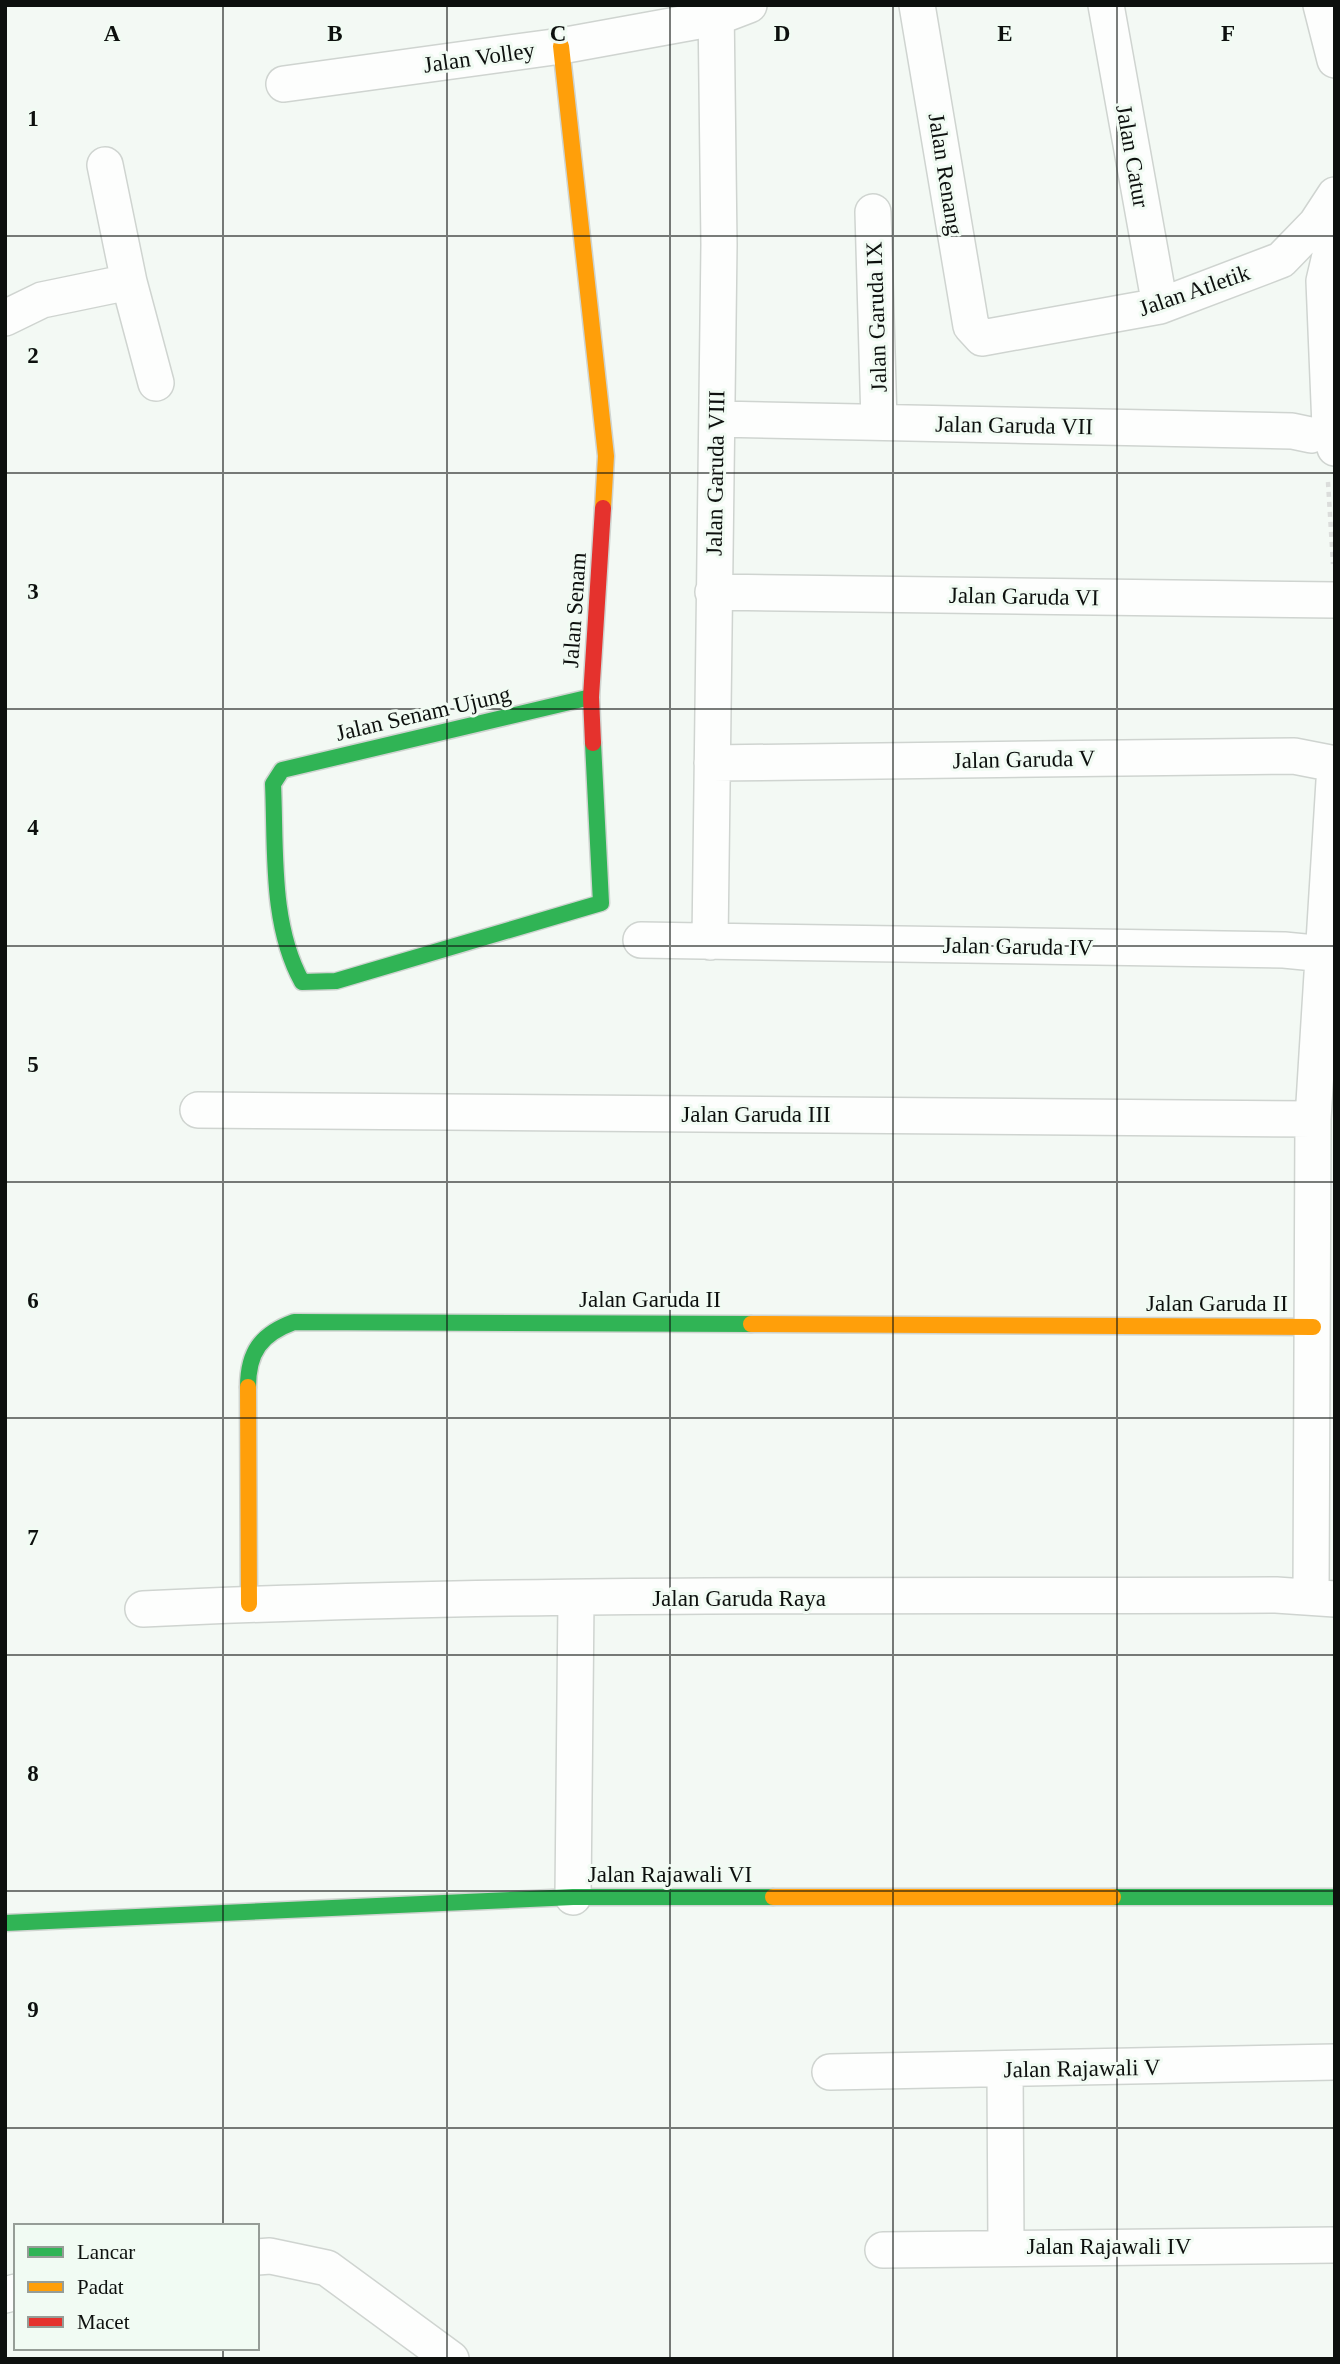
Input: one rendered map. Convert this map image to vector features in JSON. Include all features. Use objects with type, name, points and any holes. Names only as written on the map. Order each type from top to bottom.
[{"type":"street","name":"Jalan Volley","points":[[284,84],[561,46],[749,5]]},
{"type":"street","name":"Jalan Renang","points":[[917,5],[971,326],[982,338]]},
{"type":"street","name":"Jalan Catur","points":[[1106,5],[1160,306]]},
{"type":"street","points":[[1321,5],[1335,60]]},
{"type":"street","name":"Jalan Garuda VIII","points":[[710,942],[719,245],[716,11]]},
{"type":"street","name":"Jalan Senam","points":[[336,981],[601,902],[591,697],[606,456],[561,46]]},
{"type":"street","points":[[105,165],[129,282],[156,383]]},
{"type":"street","name":"Jalan Atletik","points":[[982,338],[1160,306],[1281,260],[1316,224],[1335,195]]},
{"type":"street","name":"Jalan Garuda IX","points":[[873,212],[879,422]]},
{"type":"street","points":[[1323,441],[1330,427],[1324,281],[1335,234]]},
{"type":"street","points":[[5,318],[41,300],[129,282]]},
{"type":"street","name":"Jalan Garuda VII","points":[[717,419],[1292,431],[1323,441]]},
{"type":"street","name":"Jalan Garuda VI","points":[[713,592],[1334,585]]},
{"type":"street","name":"Jalan Senam Ujung","points":[[336,981],[314,984],[302,982],[290,968],[279,890],[273,783],[282,770],[591,697]]},
{"type":"street","name":"Jalan Garuda V","points":[[712,763],[1294,756],[1335,764]]},
{"type":"street","points":[[1323,1598],[1313,1327],[1313,1119],[1335,764]]},
{"type":"street","name":"Jalan Garuda IV","points":[[641,940],[1284,950],[1325,954]]},
{"type":"street","name":"Jalan Garuda III","points":[[198,1110],[1313,1119]]},
{"type":"street","name":"Jalan Garuda II","points":[[249,1604],[248,1369],[251,1352],[263,1336],[294,1322],[1313,1327]]},
{"type":"street","name":"Jalan Garuda Raya","points":[[143,1609],[249,1604],[576,1599],[1323,1598]]},
{"type":"street","points":[[573,1897],[576,1599]]},
{"type":"street","name":"Jalan Rajawali VI","points":[[5,1923],[573,1897],[1335,1897]]},
{"type":"street","name":"Jalan Rajawali V","points":[[830,2072],[1335,2062]]},
{"type":"street","points":[[1005,2069],[1006,2246]]},
{"type":"street","name":"Jalan Rajawali IV","points":[[883,2250],[1006,2246],[1335,2245]]},
{"type":"street","points":[[259,2257],[270,2256],[327,2268],[452,2359]]},
{"type":"path","points":[[1323,441],[1334,585]]},
{"type":"traffic: fast","points":[[591,697],[282,770],[273,784],[277,886],[284,936],[302,982],[336,981],[601,903],[593,743]]},
{"type":"traffic: fast","points":[[248,1387],[251,1364],[259,1346],[273,1332],[294,1322],[751,1324]]},
{"type":"traffic: fast","points":[[5,1923],[573,1897],[773,1897]]},
{"type":"traffic: fast","points":[[1113,1897],[1335,1897]]},
{"type":"traffic: slow","points":[[561,46],[606,456],[603,508]]},
{"type":"traffic: slow","points":[[751,1324],[1313,1327]]},
{"type":"traffic: slow","points":[[248,1387],[249,1604]]},
{"type":"traffic: slow","points":[[773,1897],[1113,1897]]},
{"type":"traffic: jam","points":[[593,743],[591,697],[603,508]]}]
